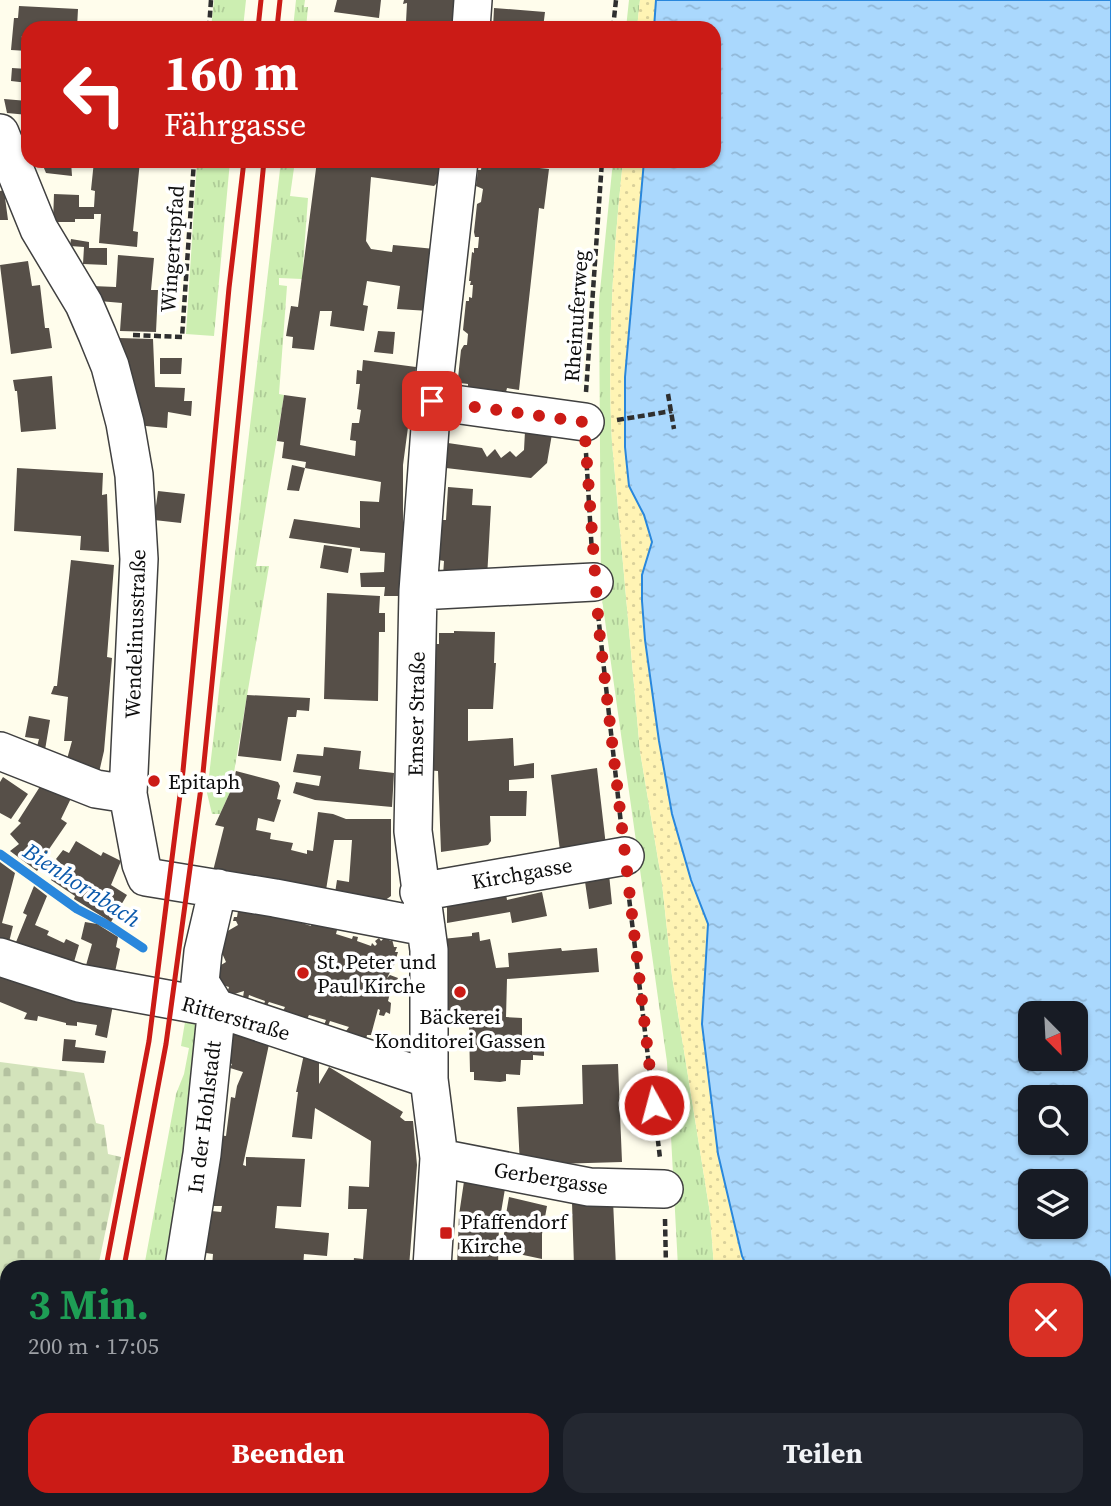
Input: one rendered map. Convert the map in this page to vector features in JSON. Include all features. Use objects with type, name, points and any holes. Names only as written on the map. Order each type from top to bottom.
[{"type":"street","points":[[472,21],[473,0]]},
{"type":"street","name":"Wendelinusstraße","points":[[0,133],[39,229],[84,304],[97,334],[113,375],[127,434],[136,499],[139,559],[128,794],[141,864],[146,877],[218,888],[423,909]]},
{"type":"street","name":"Emser Straße","points":[[432,1260],[439,1158],[429,1079],[429,950],[413,831],[418,591],[432,401],[458,168]]},
{"type":"street","points":[[432,401],[584,422]]},
{"type":"street","points":[[418,591],[594,582]]},
{"type":"street","points":[[0,751],[96,789],[128,794]]},
{"type":"street","name":"Kirchgasse","points":[[423,909],[625,856]]},
{"type":"street","points":[[216,1008],[200,982],[203,952],[218,888]]},
{"type":"street","name":"Ritterstraße","points":[[0,957],[79,984],[216,1008],[429,1079]]},
{"type":"street","name":"In der Hohlstadt","points":[[185,1260],[202,1154],[216,1008]]},
{"type":"street","name":"Gerbergasse","points":[[439,1158],[589,1187],[664,1189]]},
{"type":"path","points":[[210,21],[211,0]]},
{"type":"path","points":[[614,21],[616,0]]},
{"type":"path","name":"Wingertspfad","points":[[97,334],[182,337],[194,168]]},
{"type":"path","name":"Rheinuferweg","points":[[602,168],[584,422],[594,582],[664,1189],[666,1260]]},
{"type":"path","points":[[668,394],[674,429]]},
{"type":"path","points":[[584,422],[624,420],[671,411]]},
{"type":"green space","points":[[214,0],[246,0],[244,21],[212,21]]},
{"type":"green space","points":[[296,0],[305,0],[304,7],[308,7],[307,21],[294,21]]},
{"type":"green space","points":[[629,0],[640,0],[638,21],[627,21]]},
{"type":"green space","points":[[197,168],[229,168],[214,336],[186,334]]},
{"type":"green space","points":[[280,168],[294,168],[290,196],[308,198],[302,279],[279,278],[279,285],[287,286],[279,394],[284,395],[256,566],[269,566],[231,790],[220,814],[212,814],[207,793]]},
{"type":"green space","points":[[612,168],[622,168],[612,302],[612,442],[640,751],[710,1213],[713,1260],[678,1260],[667,1062],[601,592],[599,301]]},
{"type":"green space","points":[[185,1022],[203,1023],[172,1260],[145,1260],[176,1094],[184,1074],[189,1048],[181,1046]]},
{"type":"green space","points":[[0,1062],[84,1073],[96,1123],[104,1125],[108,1154],[121,1157],[99,1260],[0,1260]]},
{"type":"sand","points":[[640,0],[656,0],[654,21],[638,21]]},
{"type":"sand","points":[[622,168],[643,168],[625,377],[624,420],[629,486],[644,515],[652,542],[642,575],[645,640],[672,814],[708,924],[702,1024],[744,1260],[713,1260],[710,1213],[640,751],[612,442],[610,372],[616,231]]},
{"type":"water","points":[[656,0],[1111,0],[1111,1260],[744,1260],[718,1154],[702,1024],[708,924],[691,880],[672,814],[659,741],[642,601],[642,575],[652,542],[644,515],[629,486],[625,447],[625,377],[643,168],[721,168],[721,21],[654,21]]},
{"type":"building","points":[[337,0],[381,0],[379,18],[334,12]]},
{"type":"building","points":[[404,0],[455,0],[453,21],[406,21],[407,3],[403,4]]},
{"type":"building","points":[[19,6],[78,9],[77,21],[21,21],[21,51],[11,50],[14,18],[18,18]]},
{"type":"building","points":[[494,8],[545,12],[544,21],[493,21]]},
{"type":"building","points":[[12,68],[21,69],[21,82],[11,81]]},
{"type":"building","points":[[4,99],[21,100],[21,114],[7,113]]},
{"type":"building","points":[[44,168],[71,168],[72,176],[46,173]]},
{"type":"building","points":[[93,168],[139,168],[133,231],[138,232],[137,247],[99,243],[101,214],[94,214],[94,219],[53,222],[54,194],[79,195],[79,207],[94,207],[95,191],[91,190]]},
{"type":"building","points":[[316,168],[440,168],[438,182],[434,186],[371,177],[366,241],[371,249],[392,252],[393,245],[435,249],[429,311],[397,309],[400,286],[367,281],[363,305],[368,306],[364,331],[330,326],[332,311],[320,311],[314,350],[292,348],[293,337],[286,336],[291,306],[298,307]]},
{"type":"building","points":[[549,169],[544,209],[539,208],[519,390],[507,388],[506,392],[468,388],[468,384],[460,383],[458,378],[461,350],[467,345],[468,334],[463,330],[466,301],[469,301],[469,297],[472,298],[473,285],[470,285],[469,281],[472,252],[474,253],[474,248],[478,248],[479,237],[475,237],[474,232],[477,204],[481,202],[483,189],[476,186],[478,170]]},
{"type":"building","points":[[4,190],[8,220],[0,220],[0,191]]},
{"type":"building","points":[[71,239],[89,242],[89,248],[107,248],[107,265],[83,264],[84,247],[70,246]]},
{"type":"building","points":[[118,255],[154,258],[151,290],[158,290],[156,332],[120,331],[122,303],[99,301],[92,286],[116,287]]},
{"type":"building","points":[[28,261],[32,286],[40,285],[45,328],[49,328],[52,348],[11,354],[0,265]]},
{"type":"building","points":[[378,331],[395,332],[393,354],[374,352]]},
{"type":"building","points":[[119,338],[153,339],[155,387],[185,388],[184,401],[192,401],[191,416],[168,412],[167,428],[135,425],[121,373]]},
{"type":"building","points":[[160,358],[182,358],[181,374],[160,374]]},
{"type":"building","points":[[363,360],[416,367],[403,465],[403,596],[384,596],[385,587],[361,587],[360,573],[384,572],[385,553],[289,538],[294,519],[360,528],[360,501],[379,502],[381,482],[305,468],[306,462],[282,458],[284,442],[277,441],[284,395],[306,398],[300,445],[355,456],[356,441],[350,440],[352,423],[359,423],[361,410],[357,409],[360,384],[356,384],[357,370],[362,371]]},
{"type":"building","points":[[52,376],[56,429],[21,432],[17,391],[13,380]]},
{"type":"building","points":[[525,431],[552,434],[547,463],[531,478],[446,468],[448,443],[482,448],[487,457],[495,449],[501,458],[510,451],[516,457],[524,450]]},
{"type":"building","points":[[292,465],[305,468],[299,491],[287,490]]},
{"type":"building","points":[[17,468],[103,473],[102,495],[107,494],[109,552],[80,550],[81,536],[14,531]]},
{"type":"building","points":[[448,487],[473,489],[472,505],[491,506],[487,578],[443,576],[444,561],[439,560],[441,520],[446,520]]},
{"type":"building","points":[[158,491],[185,494],[181,523],[154,520]]},
{"type":"building","points":[[324,545],[352,549],[348,573],[320,568]]},
{"type":"building","points":[[71,560],[114,565],[107,657],[112,658],[104,751],[97,781],[64,770],[72,741],[64,741],[68,697],[51,694],[54,686],[57,686]]},
{"type":"building","points":[[327,593],[380,596],[379,613],[385,613],[385,632],[379,632],[378,701],[324,699]]},
{"type":"building","points":[[495,632],[493,709],[468,709],[468,741],[513,738],[514,766],[534,763],[534,778],[509,780],[509,791],[527,791],[526,816],[490,816],[491,841],[488,845],[441,852],[438,771],[425,770],[434,644],[439,644],[439,633]]},
{"type":"building","points":[[247,695],[310,698],[309,711],[297,710],[296,717],[288,717],[281,761],[238,756]]},
{"type":"building","points":[[29,716],[50,720],[43,762],[34,758],[39,739],[25,737]]},
{"type":"building","points":[[324,747],[361,751],[359,769],[394,773],[392,807],[315,800],[293,793],[296,782],[319,786],[321,776],[293,772],[297,754],[323,756]]},
{"type":"building","points":[[597,768],[606,846],[560,851],[551,775]]},
{"type":"building","points":[[236,771],[278,782],[280,786],[277,799],[281,800],[274,822],[258,818],[256,830],[271,833],[270,839],[293,843],[291,850],[307,854],[307,850],[313,851],[318,812],[346,819],[391,819],[391,896],[384,901],[335,893],[337,880],[349,882],[352,840],[334,840],[326,890],[213,871],[224,827],[215,825],[231,790]]},
{"type":"building","points":[[48,774],[76,788],[61,819],[67,823],[37,871],[10,851],[19,844],[10,834],[21,823],[18,821]]},
{"type":"building","points":[[3,777],[28,794],[11,819],[0,813],[0,782]]},
{"type":"building","points":[[76,841],[101,856],[103,852],[121,861],[111,885],[127,895],[111,922],[74,899],[75,896],[51,880],[61,864],[56,859],[63,850],[69,853]]},
{"type":"building","points":[[0,862],[15,873],[2,923],[13,926],[7,950],[0,948]]},
{"type":"building","points":[[608,864],[612,904],[589,909],[583,868]]},
{"type":"building","points":[[34,886],[47,896],[35,925],[49,931],[47,935],[64,943],[66,939],[79,945],[71,972],[12,952],[27,915],[23,913]]},
{"type":"building","points":[[505,888],[507,900],[542,892],[547,916],[512,923],[510,912],[447,923],[447,901]]},
{"type":"building","name":"St. Peter und Paul Kirche","points":[[236,909],[257,910],[262,915],[265,913],[297,917],[296,921],[311,926],[312,922],[337,930],[336,934],[352,939],[353,936],[358,937],[357,941],[371,946],[372,943],[375,946],[377,944],[375,941],[379,938],[381,941],[384,938],[391,941],[392,939],[394,947],[397,947],[395,952],[398,952],[392,972],[387,978],[390,975],[398,978],[396,982],[400,983],[398,990],[390,993],[390,1014],[386,1012],[384,1016],[379,1015],[378,1009],[371,1035],[367,1035],[366,1040],[351,1037],[346,1031],[349,1027],[330,1021],[328,1026],[324,1025],[326,1020],[309,1015],[307,1019],[283,1011],[285,1007],[269,1002],[264,1004],[265,1001],[249,995],[248,999],[243,997],[244,991],[231,995],[229,987],[222,985],[218,977],[219,964],[226,962],[221,951],[226,932],[238,925],[233,921],[234,917],[237,917]]},
{"type":"building","points":[[85,922],[97,924],[118,937],[116,947],[120,949],[113,981],[83,976],[92,944],[81,939]]},
{"type":"building","points":[[479,932],[480,941],[490,939],[496,968],[509,967],[508,953],[597,948],[599,972],[507,979],[506,1017],[522,1018],[522,1042],[534,1042],[533,1047],[544,1047],[544,1056],[533,1055],[533,1060],[521,1060],[520,1075],[506,1074],[506,1081],[500,1082],[474,1080],[474,1072],[470,1072],[469,1027],[476,1025],[477,1011],[446,1011],[442,939],[472,936],[472,933]]},
{"type":"building","points":[[0,967],[114,999],[107,1038],[95,1035],[97,1025],[77,1022],[77,1026],[66,1025],[38,1016],[37,1021],[24,1019],[27,1013],[0,1002]]},
{"type":"building","points":[[230,1021],[271,1035],[243,1165],[246,1166],[246,1157],[305,1159],[301,1207],[277,1206],[275,1228],[329,1233],[327,1256],[304,1254],[304,1260],[213,1260],[213,1254],[199,1252],[202,1210],[221,1212],[222,1206],[211,1206],[218,1135],[226,1136],[231,1097],[235,1098],[243,1072],[230,1068],[232,1064],[222,1061]]},
{"type":"building","points":[[64,1039],[76,1040],[75,1047],[106,1051],[104,1063],[62,1061]]},
{"type":"building","points":[[304,1054],[319,1061],[319,1084],[329,1067],[403,1112],[400,1117],[405,1121],[413,1121],[417,1165],[410,1260],[354,1260],[363,1259],[367,1209],[348,1209],[349,1186],[369,1187],[371,1141],[315,1108],[312,1139],[292,1137],[296,1092]]},
{"type":"building","points":[[618,1064],[622,1162],[520,1165],[517,1107],[583,1104],[582,1065]]},
{"type":"building","points":[[466,1168],[507,1177],[499,1224],[498,1260],[457,1260],[459,1215]]},
{"type":"building","points":[[509,1197],[547,1206],[542,1234],[542,1259],[504,1251],[504,1226]]},
{"type":"building","points":[[613,1200],[616,1260],[574,1260],[572,1202]]},
{"type":"waterway","name":"Bienhornbach","points":[[0,854],[77,909],[110,926],[143,948]]},
{"type":"railway","points":[[259,21],[261,0]]},
{"type":"railway","points":[[278,21],[280,0]]},
{"type":"railway","points":[[107,1260],[149,1041],[183,771],[229,288],[243,168]]},
{"type":"railway","points":[[125,1260],[166,1044],[203,773],[263,168]]},
{"type":"place","name":"Epitaph","points":[[154,781]]},
{"type":"place","name":"St. Peter und Paul Kirche","points":[[303,973]]},
{"type":"place","name":"Bäckerei Konditorei Gassen","points":[[460,992]]},
{"type":"place","name":"Pfaffendorf Kirche","points":[[446,1233]]},
{"type":"route","points":[[432,401],[584,422],[594,582],[654,1105]]}]
